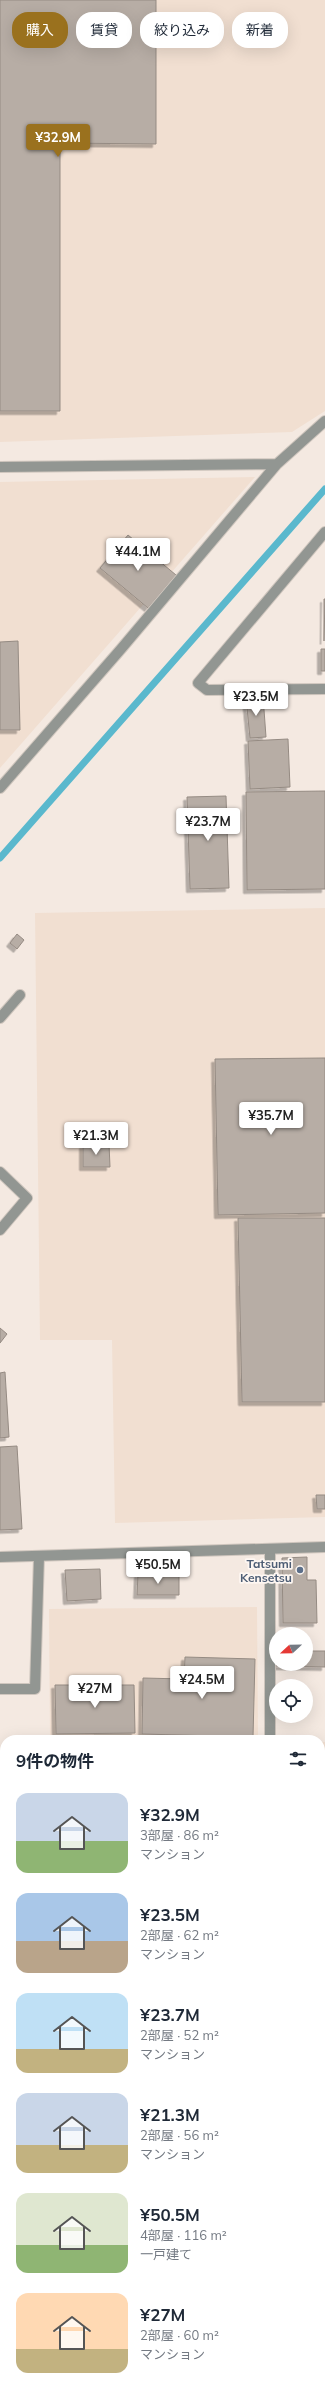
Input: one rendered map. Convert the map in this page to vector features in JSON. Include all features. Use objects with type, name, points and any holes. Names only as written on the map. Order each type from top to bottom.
[{"type":"street","points":[[0,788],[277,464],[325,421]]},
{"type":"street","points":[[0,467],[277,464]]},
{"type":"street","points":[[325,532],[198,683],[207,690],[325,689]]},
{"type":"street","points":[[0,1018],[20,995]]},
{"type":"street","points":[[0,1172],[27,1198],[0,1230]]},
{"type":"street","points":[[0,1557],[325,1547]]},
{"type":"street","points":[[270,1549],[270,1735]]},
{"type":"street","points":[[0,1690],[35,1689],[39,1556]]},
{"type":"shaded area","points":[[0,0],[325,0],[325,411],[292,432],[0,442]]},
{"type":"shaded area","points":[[255,477],[0,768],[0,482]]},
{"type":"shaded area","points":[[325,908],[325,1517],[115,1523],[112,1340],[40,1340],[35,913]]},
{"type":"shaded area","points":[[257,1607],[258,1735],[50,1735],[49,1609]]},
{"type":"building","points":[[0,0],[156,0],[156,12],[140,12],[140,48],[156,48],[156,144],[60,143],[60,411],[0,411]]},
{"type":"building","points":[[128,535],[176,575],[148,608],[100,568]]},
{"type":"building","points":[[324,599],[325,599],[324,641]]},
{"type":"building","points":[[18,641],[20,730],[0,730],[0,642]]},
{"type":"building","points":[[321,649],[325,649],[325,671],[321,671]]},
{"type":"building","points":[[263,696],[266,737],[250,738],[246,698]]},
{"type":"building","points":[[288,739],[290,787],[250,789],[248,741]]},
{"type":"building","points":[[325,791],[325,889],[247,890],[246,792]]},
{"type":"building","points":[[226,796],[229,888],[190,889],[187,797]]},
{"type":"building","points":[[17,934],[24,940],[17,949],[10,943]]},
{"type":"building","points":[[325,1058],[325,1213],[218,1215],[215,1059]]},
{"type":"building","points":[[109,1144],[110,1167],[83,1167],[83,1145]]},
{"type":"building","points":[[238,1218],[325,1218],[325,1402],[242,1402]]},
{"type":"building","points":[[0,1328],[7,1334],[0,1343]]},
{"type":"building","points":[[5,1372],[9,1437],[0,1438],[0,1373]]},
{"type":"building","points":[[17,1446],[22,1529],[0,1530],[0,1447]]},
{"type":"building","points":[[316,1495],[325,1495],[325,1509],[317,1509]]},
{"type":"building","points":[[307,1557],[307,1580],[316,1580],[317,1623],[283,1623],[282,1558]]},
{"type":"building","points":[[100,1569],[101,1599],[67,1601],[65,1570]]},
{"type":"building","points":[[138,1574],[179,1575],[179,1595],[137,1595]]},
{"type":"building","points":[[313,1651],[325,1651],[325,1667],[313,1667]]},
{"type":"building","points":[[185,1657],[255,1659],[253,1735],[142,1734],[143,1678],[184,1679]]},
{"type":"building","points":[[55,1685],[134,1685],[135,1733],[56,1734]]},
{"type":"waterway","points":[[0,858],[325,489]]},
{"type":"place","name":"Tatsumi Kensetsu","points":[[300,1570]]}]
